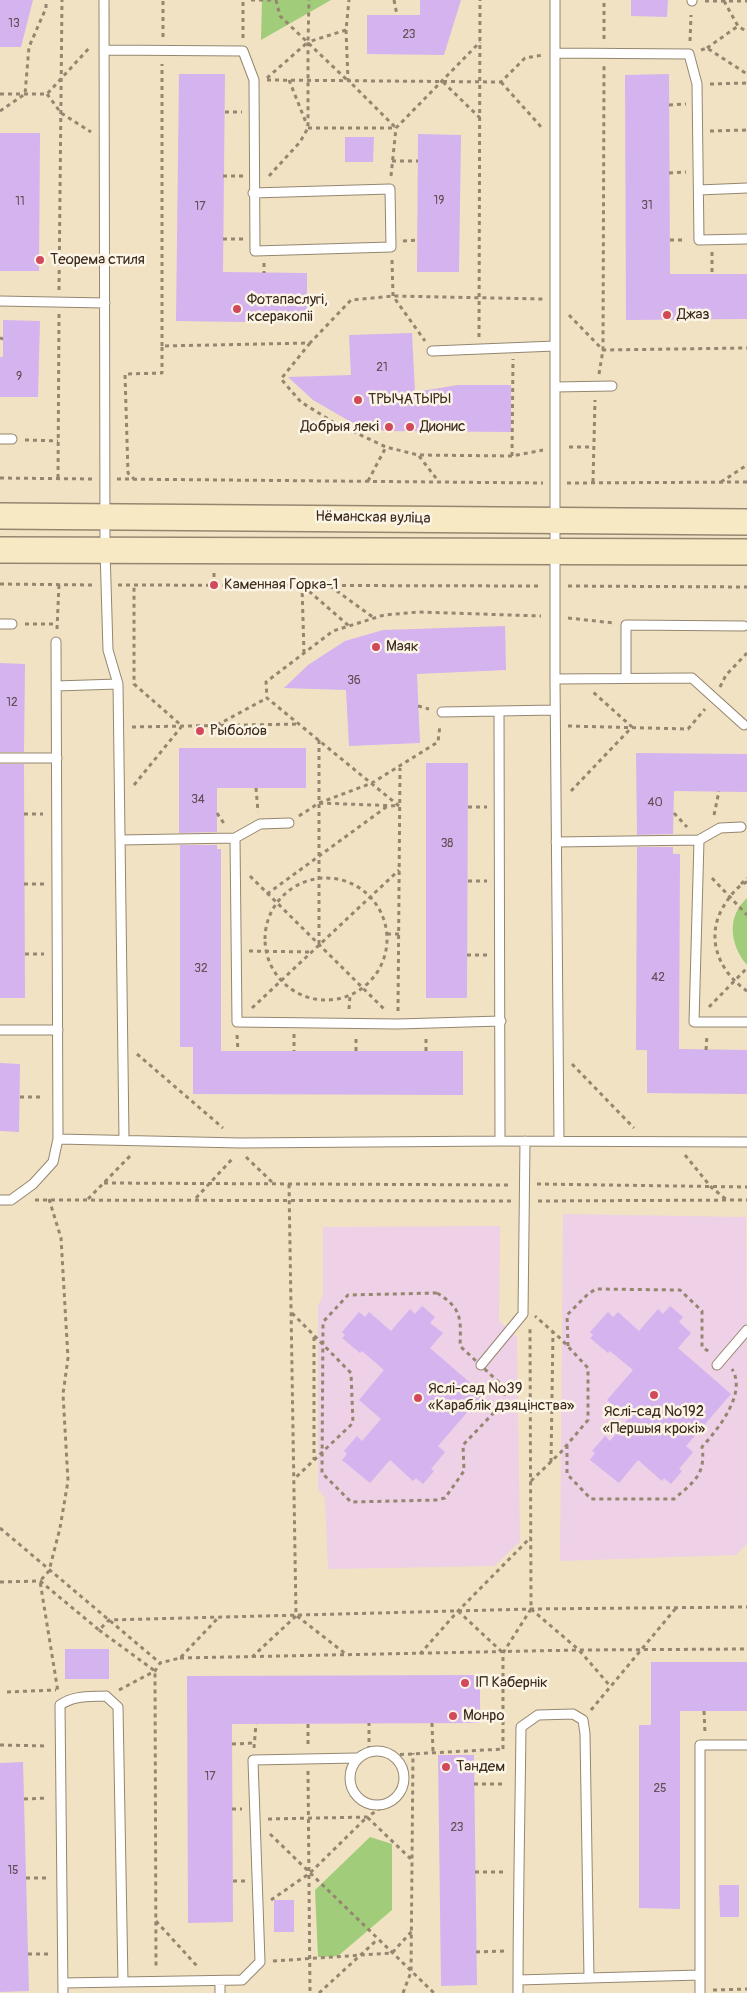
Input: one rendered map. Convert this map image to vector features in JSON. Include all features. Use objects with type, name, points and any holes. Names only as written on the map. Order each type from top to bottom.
[{"type":"main road","name":"Нёманская вуліца","points":[[0,516],[105,515],[747,522]]},
{"type":"main road","name":"Нёманская вуліца","points":[[0,550],[747,552]]},
{"type":"lane","points":[[104,0],[105,550],[108,650],[118,684],[124,1139]]},
{"type":"lane","points":[[555,0],[555,726],[559,1141]]},
{"type":"lane","points":[[104,50],[243,51],[254,80],[253,193],[255,251],[391,247],[390,189],[253,193]]},
{"type":"lane","points":[[555,53],[689,54],[697,84],[699,240],[747,239]]},
{"type":"lane","points":[[699,190],[747,188]]},
{"type":"lane","points":[[0,301],[104,303]]},
{"type":"lane","points":[[432,350],[555,346]]},
{"type":"lane","points":[[555,387],[612,386]]},
{"type":"lane","points":[[0,439],[12,439]]},
{"type":"lane","points":[[0,624],[12,624]]},
{"type":"lane","points":[[626,678],[626,625],[744,626]]},
{"type":"lane","points":[[0,1200],[11,1200],[33,1184],[53,1162],[58,1139],[56,642]]},
{"type":"lane","points":[[555,678],[692,678],[744,725]]},
{"type":"lane","points":[[56,686],[118,684]]},
{"type":"lane","points":[[442,712],[555,710]]},
{"type":"lane","points":[[500,711],[500,1141]]},
{"type":"lane","points":[[0,758],[57,758]]},
{"type":"lane","points":[[120,840],[234,838],[260,824],[289,823]]},
{"type":"lane","points":[[556,842],[700,840],[720,828],[741,827]]},
{"type":"lane","points":[[234,838],[237,1022],[398,1024],[500,1021]]},
{"type":"lane","points":[[700,840],[694,1022],[747,1022]]},
{"type":"lane","points":[[0,1030],[58,1030]]},
{"type":"lane","points":[[58,1139],[146,1139],[241,1143],[747,1142]]},
{"type":"lane","points":[[481,1366],[523,1314],[526,1141]]},
{"type":"lane","points":[[719,1362],[747,1330]]},
{"type":"lane","points":[[123,1982],[118,1707],[106,1696],[69,1699],[60,1705],[63,1988],[123,1982],[242,1980],[260,1962],[253,1760],[357,1758],[369,1752],[385,1752],[398,1760],[404,1773],[403,1787],[395,1799],[378,1806],[369,1804],[355,1794],[350,1777],[357,1758]]},
{"type":"lane","points":[[518,1993],[521,1727],[538,1715],[573,1714],[583,1720],[585,1734],[589,1978]]},
{"type":"lane","points":[[700,1992],[700,1745],[747,1745]]},
{"type":"lane","points":[[518,1980],[700,1975]]},
{"type":"lane","points":[[215,1981],[220,1993]]},
{"type":"path","points":[[25,94],[29,47],[46,8],[46,0]]},
{"type":"path","points":[[58,478],[62,0]]},
{"type":"path","points":[[135,480],[128,474],[125,374],[162,373],[163,0]]},
{"type":"path","points":[[243,51],[244,0]]},
{"type":"path","points":[[251,0],[276,0],[280,16],[293,30],[348,80],[396,128]]},
{"type":"path","points":[[253,193],[300,142],[308,128],[309,0]]},
{"type":"path","points":[[348,0],[346,30],[348,80]]},
{"type":"path","points":[[394,0],[397,15]]},
{"type":"path","points":[[479,348],[480,0]]},
{"type":"path","points":[[593,482],[593,409],[603,350],[604,0]]},
{"type":"path","points":[[724,0],[738,26],[747,32]]},
{"type":"path","points":[[738,26],[707,48],[689,54],[692,1],[747,1]]},
{"type":"path","points":[[265,80],[308,42],[346,30]]},
{"type":"path","points":[[0,94],[47,94],[104,31]]},
{"type":"path","points":[[390,189],[396,128],[480,41]]},
{"type":"path","points":[[707,48],[747,74]]},
{"type":"path","points":[[254,80],[500,82],[525,58],[555,53]]},
{"type":"path","points":[[288,80],[308,128]]},
{"type":"path","points":[[442,81],[480,118]]},
{"type":"path","points":[[500,82],[554,142]]},
{"type":"path","points":[[697,84],[747,83]]},
{"type":"path","points":[[0,111],[25,94]]},
{"type":"path","points":[[47,94],[61,113],[104,140]]},
{"type":"path","points":[[308,128],[396,128]]},
{"type":"path","points":[[699,132],[747,130]]},
{"type":"path","points":[[392,161],[418,161]]},
{"type":"path","points":[[223,176],[253,176]]},
{"type":"path","points":[[223,239],[254,239]]},
{"type":"path","points":[[712,240],[712,274]]},
{"type":"path","points":[[391,247],[393,296],[432,350]]},
{"type":"path","points":[[593,447],[555,448],[512,456],[418,455],[386,447],[333,422],[301,402],[281,379],[310,343],[351,300],[393,296],[555,299],[603,350],[747,348]]},
{"type":"path","points":[[162,346],[310,343]]},
{"type":"path","points":[[512,456],[513,348]]},
{"type":"path","points":[[12,439],[58,441]]},
{"type":"path","points":[[368,481],[386,447]]},
{"type":"path","points":[[418,455],[439,482]]},
{"type":"path","points":[[720,482],[747,465]]},
{"type":"path","points":[[0,478],[98,479]]},
{"type":"path","points":[[116,479],[549,483]]},
{"type":"path","points":[[566,483],[747,482]]},
{"type":"path","points":[[0,584],[99,585]]},
{"type":"path","points":[[56,642],[60,584]]},
{"type":"path","points":[[117,585],[548,586]]},
{"type":"path","points":[[134,585],[134,684],[182,726]]},
{"type":"path","points":[[302,585],[349,626]]},
{"type":"path","points":[[302,585],[304,654]]},
{"type":"path","points":[[330,586],[374,618]]},
{"type":"path","points":[[565,586],[747,587]]},
{"type":"path","points":[[399,806],[268,698],[266,682],[334,631],[384,615],[419,612],[555,616],[626,625]]},
{"type":"path","points":[[12,624],[57,624]]},
{"type":"path","points":[[555,726],[688,729],[714,698],[726,675],[747,653]]},
{"type":"path","points":[[578,678],[632,727]]},
{"type":"path","points":[[215,726],[268,698]]},
{"type":"path","points":[[289,823],[319,803],[372,783],[400,768],[438,742],[442,712]]},
{"type":"path","points":[[119,727],[300,724]]},
{"type":"path","points":[[120,802],[182,726]]},
{"type":"path","points":[[556,806],[632,727]]},
{"type":"path","points":[[319,740],[319,945]]},
{"type":"path","points":[[398,1024],[400,768]]},
{"type":"path","points":[[256,788],[260,824]]},
{"type":"path","points":[[711,833],[719,791]]},
{"type":"path","points":[[319,803],[399,806]]},
{"type":"path","points":[[267,894],[389,805]]},
{"type":"path","points":[[235,862],[398,1024]]},
{"type":"path","points":[[699,865],[747,915]]},
{"type":"path","points":[[237,1022],[399,870]]},
{"type":"path","points":[[319,877],[347,881],[371,896],[380,910],[387,934],[383,961],[375,976],[362,988],[346,997],[329,1000],[303,995],[281,980],[271,967],[266,952],[265,934],[268,918],[276,903],[295,886],[319,877]]},
{"type":"path","points":[[747,878],[721,910],[716,924],[715,940],[717,956],[724,970],[734,982],[747,991]]},
{"type":"path","points":[[741,884],[747,882]]},
{"type":"path","points":[[387,934],[399,934]]},
{"type":"path","points":[[236,951],[311,952]]},
{"type":"path","points":[[694,1022],[747,968]]},
{"type":"path","points":[[123,1042],[241,1143],[242,1154],[274,1184]]},
{"type":"path","points":[[558,1050],[646,1141]]},
{"type":"path","points":[[20,1097],[58,1097]]},
{"type":"path","points":[[88,1199],[146,1139]]},
{"type":"path","points":[[674,1142],[711,1187],[727,1200]]},
{"type":"path","points":[[196,1198],[237,1153],[241,1143]]},
{"type":"path","points":[[104,1183],[747,1187]]},
{"type":"path","points":[[252,1657],[296,1616],[289,1184]]},
{"type":"path","points":[[11,1200],[196,1198],[525,1201],[747,1200]]},
{"type":"path","points":[[40,1581],[49,1571],[60,1528],[68,1481],[63,1394],[68,1358],[61,1238],[49,1199]]},
{"type":"path","points":[[568,1346],[567,1316],[588,1294],[596,1289],[680,1290],[702,1311],[702,1347],[719,1362],[739,1374],[741,1380]]},
{"type":"path","points":[[437,1293],[449,1300],[459,1313],[460,1346],[505,1388],[503,1403],[463,1446],[464,1471],[445,1498],[436,1500],[351,1502],[322,1473],[322,1345],[323,1322],[348,1295],[437,1293]]},
{"type":"path","points":[[292,1313],[351,1373],[353,1423],[294,1479]]},
{"type":"path","points":[[503,1749],[503,1653],[531,1609],[530,1313],[568,1346],[588,1368],[588,1420],[567,1445],[531,1481]]},
{"type":"path","points":[[551,1462],[553,1332]]},
{"type":"path","points":[[314,1336],[314,1460]]},
{"type":"path","points":[[567,1445],[567,1474],[591,1500],[674,1499],[700,1474],[704,1462],[702,1447],[737,1408]]},
{"type":"path","points":[[0,1528],[160,1663]]},
{"type":"path","points":[[420,1654],[458,1611],[531,1536]]},
{"type":"path","points":[[40,1581],[60,1705]]},
{"type":"path","points":[[0,1582],[40,1581],[99,1630],[155,1671]]},
{"type":"path","points":[[99,1630],[109,1620],[531,1609],[747,1607]]},
{"type":"path","points":[[583,1720],[676,1608]]},
{"type":"path","points":[[531,1609],[579,1650],[611,1687]]},
{"type":"path","points":[[458,1611],[503,1653]]},
{"type":"path","points":[[296,1616],[347,1655]]},
{"type":"path","points":[[180,1658],[219,1618]]},
{"type":"path","points":[[106,1696],[155,1671],[160,1663],[180,1658],[579,1650],[747,1649]]},
{"type":"path","points":[[155,1671],[156,1982]]},
{"type":"path","points":[[7,1692],[58,1690]]},
{"type":"path","points":[[704,1711],[705,1745]]},
{"type":"path","points":[[432,1723],[433,1753]]},
{"type":"path","points":[[253,1760],[256,1724]]},
{"type":"path","points":[[308,1724],[310,1993]]},
{"type":"path","points":[[369,1724],[369,1752]]},
{"type":"path","points":[[232,1744],[254,1744]]},
{"type":"path","points":[[0,1745],[61,1746]]},
{"type":"path","points":[[392,1755],[521,1748]]},
{"type":"path","points":[[403,1993],[412,1972],[413,1753]]},
{"type":"path","points":[[474,1784],[520,1784]]},
{"type":"path","points":[[24,1799],[62,1798]]},
{"type":"path","points":[[258,1908],[310,1873],[367,1817],[395,1799]]},
{"type":"path","points":[[255,1820],[367,1817],[413,1861]]},
{"type":"path","points":[[255,1820],[434,1993]]},
{"type":"path","points":[[475,1872],[520,1871]]},
{"type":"path","points":[[26,1878],[62,1878]]},
{"type":"path","points":[[156,1920],[215,1981]]},
{"type":"path","points":[[260,1962],[392,1952],[413,1930]]},
{"type":"path","points":[[319,1993],[378,1939]]},
{"type":"path","points":[[476,1952],[519,1950]]},
{"type":"path","points":[[28,1954],[63,1954]]},
{"type":"path","points":[[700,1992],[747,1990]]},
{"type":"shaded area","name":"Яслі-сад №192 «Першыя крокі»","points":[[563,1214],[746,1217],[747,1544],[736,1555],[560,1561]]},
{"type":"shaded area","name":"Яслі-сад №39 «Караблік дзяцінства»","points":[[500,1226],[499,1321],[517,1337],[520,1542],[494,1566],[328,1569],[325,1498],[318,1489],[318,1305],[323,1296],[323,1227]]},
{"type":"green space","points":[[262,0],[331,0],[261,40]]},
{"type":"green space","points":[[747,898],[747,965],[741,957],[734,940],[733,922],[740,906]]},
{"type":"green space","points":[[370,1837],[392,1844],[392,1910],[338,1956],[318,1957],[315,1890]]},
{"type":"building","points":[[0,0],[33,0],[21,47],[0,47]]},
{"type":"building","points":[[420,0],[461,0],[444,55],[367,54],[367,15],[420,15]]},
{"type":"building","points":[[631,0],[668,0],[667,17],[631,16]]},
{"type":"building","points":[[179,74],[225,74],[223,272],[307,273],[307,323],[176,321]]},
{"type":"building","points":[[669,74],[670,274],[747,274],[747,319],[626,320],[625,75]]},
{"type":"building","points":[[0,133],[40,133],[39,271],[0,271]]},
{"type":"building","points":[[418,134],[461,135],[459,272],[417,272]]},
{"type":"building","points":[[345,137],[374,137],[373,162],[345,162]]},
{"type":"building","points":[[3,320],[40,321],[38,397],[0,397],[0,357],[3,357]]},
{"type":"building","points":[[412,333],[415,392],[458,385],[511,385],[511,432],[385,431],[351,422],[313,400],[288,377],[351,375],[349,335]]},
{"type":"building","points":[[505,626],[506,670],[417,674],[420,743],[349,746],[346,690],[284,688],[308,665],[345,641],[383,630]]},
{"type":"building","points":[[0,663],[25,664],[24,752],[0,752]]},
{"type":"building","points":[[179,748],[306,748],[306,788],[217,788],[217,832],[179,833]]},
{"type":"building","points":[[636,753],[747,754],[747,792],[674,791],[673,834],[637,835]]},
{"type":"building","points":[[426,763],[468,763],[467,998],[426,998]]},
{"type":"building","points":[[0,764],[24,764],[25,998],[0,998]]},
{"type":"building","points":[[180,845],[217,845],[217,849],[221,849],[221,1051],[463,1051],[463,1095],[193,1094],[193,1047],[180,1047]]},
{"type":"building","points":[[637,847],[673,847],[673,854],[680,854],[679,1049],[747,1050],[747,1094],[647,1093],[647,1050],[636,1050]]},
{"type":"building","points":[[0,1063],[20,1064],[19,1132],[0,1131]]},
{"type":"building","points":[[422,1306],[435,1317],[430,1323],[443,1333],[430,1348],[483,1394],[438,1446],[445,1452],[431,1469],[434,1471],[423,1484],[416,1478],[413,1481],[390,1460],[370,1483],[342,1460],[347,1454],[344,1451],[357,1436],[362,1441],[381,1419],[359,1400],[384,1370],[362,1351],[360,1353],[342,1338],[345,1335],[342,1332],[359,1312],[365,1317],[369,1312],[391,1331],[410,1309],[415,1314]]},
{"type":"building","points":[[670,1306],[683,1317],[679,1322],[691,1333],[678,1348],[731,1394],[686,1446],[693,1452],[679,1469],[682,1471],[671,1484],[664,1478],[662,1481],[638,1460],[619,1483],[590,1460],[595,1453],[592,1451],[605,1436],[610,1441],[629,1418],[607,1400],[633,1370],[610,1351],[608,1353],[590,1338],[593,1335],[590,1332],[608,1312],[613,1317],[618,1312],[639,1331],[658,1309],[663,1314]]},
{"type":"building","points":[[65,1649],[109,1649],[109,1679],[65,1679]]},
{"type":"building","points":[[651,1662],[747,1662],[747,1711],[680,1711],[680,1909],[639,1908],[639,1725],[651,1725]]},
{"type":"building","points":[[480,1675],[480,1723],[232,1724],[233,1922],[188,1923],[187,1676]]},
{"type":"building","points":[[438,1755],[474,1755],[477,1985],[441,1986]]},
{"type":"building","points":[[23,1762],[29,1991],[0,1992],[0,1763]]},
{"type":"building","points":[[719,1885],[739,1885],[739,1917],[720,1917]]},
{"type":"building","points":[[274,1900],[294,1900],[294,1932],[274,1932]]},
{"type":"place","name":"Теорема стиля","points":[[40,260]]},
{"type":"place","name":"Фотапаслугі, ксеракопіі","points":[[237,309]]},
{"type":"place","name":"Джаз","points":[[667,315]]},
{"type":"place","name":"ТРЫЧАТЫРЫ","points":[[358,400]]},
{"type":"place","name":"Добрыя лекі","points":[[389,427]]},
{"type":"place","name":"Дионис","points":[[410,427]]},
{"type":"place","name":"Каменная Горка-1","points":[[214,585]]},
{"type":"place","name":"Маяк","points":[[376,647]]},
{"type":"place","name":"Рыболов","points":[[200,731]]},
{"type":"place","name":"Яслі-сад №192 «Першыя крокі»","points":[[654,1395]]},
{"type":"place","name":"Яслі-сад №39 «Караблік дзяцінства»","points":[[418,1398]]},
{"type":"place","name":"ІП Кабернік","points":[[465,1683]]},
{"type":"place","name":"Монро","points":[[453,1716]]},
{"type":"place","name":"Тандем","points":[[446,1767]]}]
